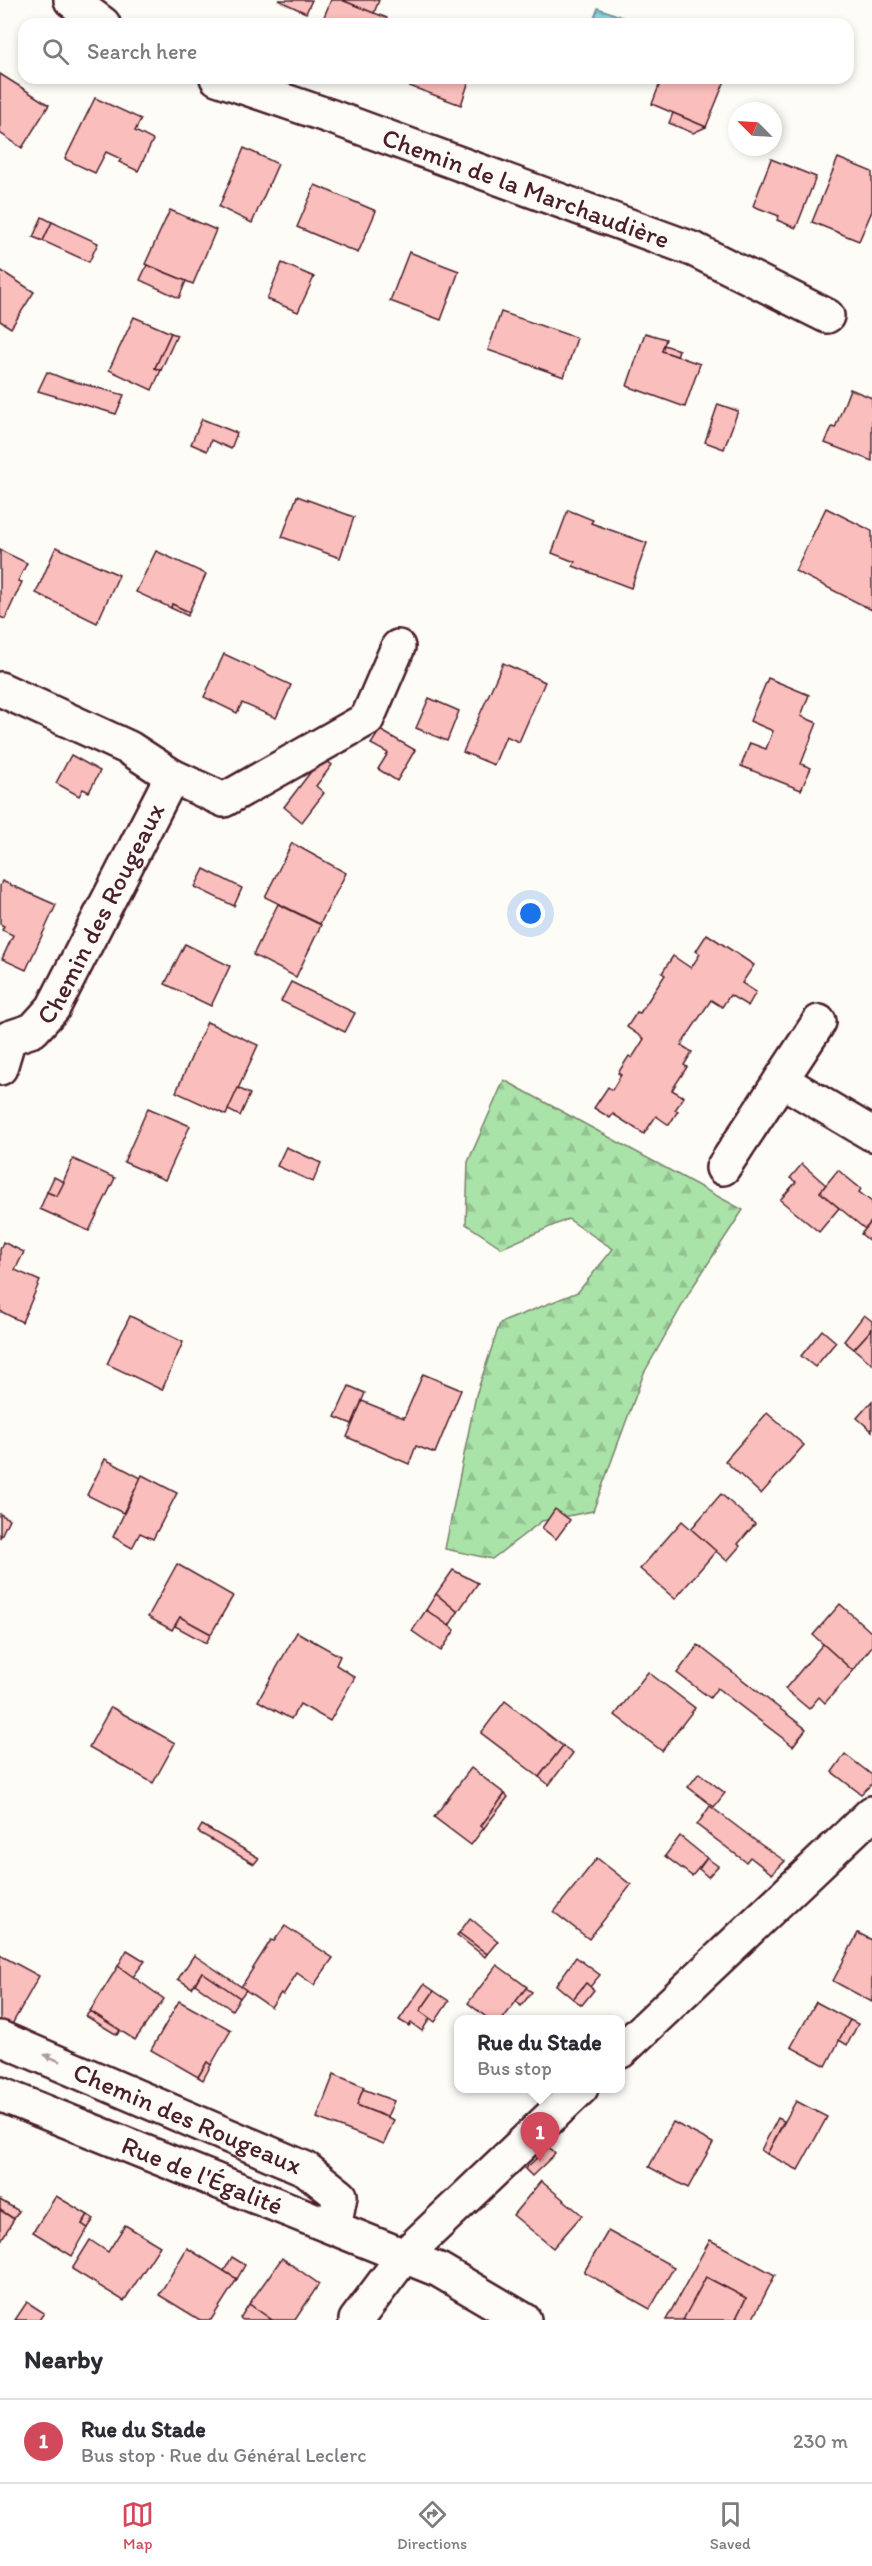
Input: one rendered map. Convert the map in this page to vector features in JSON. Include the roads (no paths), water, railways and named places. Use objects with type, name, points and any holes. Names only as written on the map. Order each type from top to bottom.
[{"type":"street","points":[[71,0],[95,18]]},
{"type":"street","name":"Chemin de la Marchaudière","points":[[235,84],[332,117],[695,250],[827,316]]},
{"type":"street","name":"Chemin des Rougeaux","points":[[0,689],[129,748],[172,776],[224,800],[367,719],[398,647]]},
{"type":"street","name":"Chemin des Rougeaux","points":[[3,1044],[33,1030],[53,1008],[172,776]]},
{"type":"street","points":[[723,1168],[819,1022]]},
{"type":"street","points":[[781,1080],[872,1134]]},
{"type":"street","points":[[625,2047],[872,1814]]},
{"type":"street","name":"Chemin des Rougeaux","points":[[0,2037],[306,2169],[340,2196],[334,2228]]},
{"type":"street","points":[[356,2320],[404,2256],[576,2093]]},
{"type":"street","name":"Rue de l'Égalité","points":[[0,2094],[439,2270],[524,2320]]},
{"type":"water","points":[[598,8],[625,18],[594,18]]},
{"type":"place","name":"Rue du Stade","points":[[540,2162]]}]
